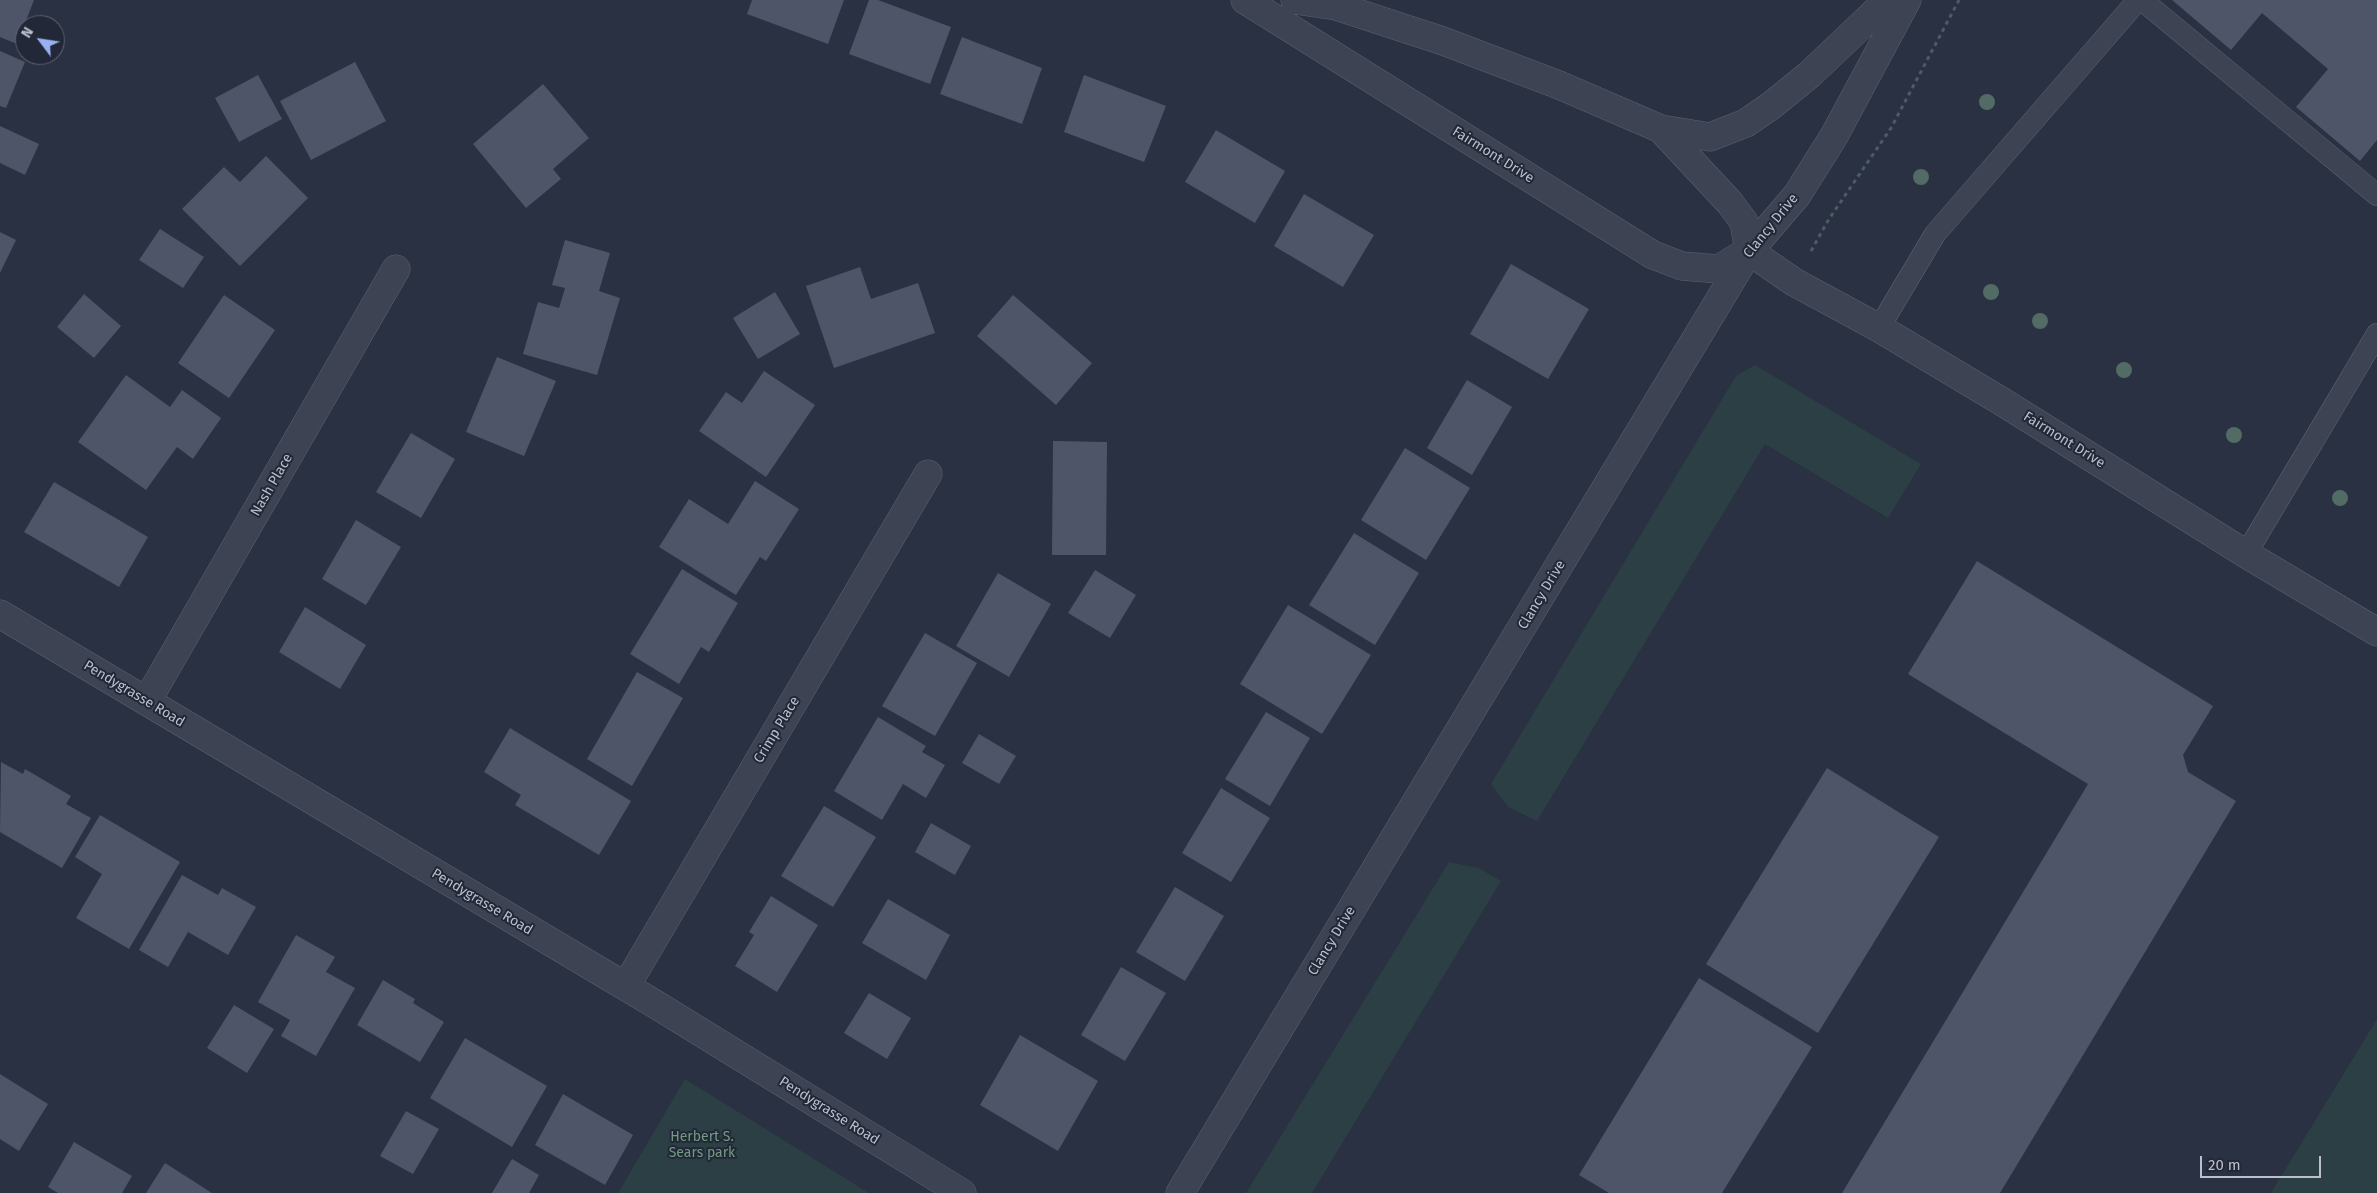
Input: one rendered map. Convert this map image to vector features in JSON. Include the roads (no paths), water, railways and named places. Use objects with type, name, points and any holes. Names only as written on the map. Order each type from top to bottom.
[{"type":"street","name":"Fairmont Drive","points":[[1245,0],[1653,255],[1682,266],[1719,269],[1749,250],[1794,282],[1879,328],[2001,401],[2246,554],[2377,632]]},
{"type":"street","points":[[1295,0],[1336,6],[1443,41],[1559,85],[1661,129],[1710,137],[1746,123],[1772,105],[1810,74],[1888,0]]},
{"type":"street","name":"Clancy Drive","points":[[1180,1193],[1749,250],[1797,195],[1834,136],[1906,0]]},
{"type":"street","points":[[1661,129],[1730,203],[1744,222],[1749,250]]},
{"type":"street","name":"Nash Place","points":[[147,701],[396,269]]},
{"type":"street","name":"Crimp Place","points":[[626,986],[928,474]]},
{"type":"street","name":"Pendygrasse Road","points":[[0,614],[626,986],[962,1193]]},
{"type":"lane","points":[[1879,328],[1935,234],[2138,0]]},
{"type":"lane","points":[[2142,0],[2377,195]]},
{"type":"lane","points":[[2246,554],[2377,334]]},
{"type":"park label","name":"Herbert S. Sears park","points":[[702,1146]]}]
